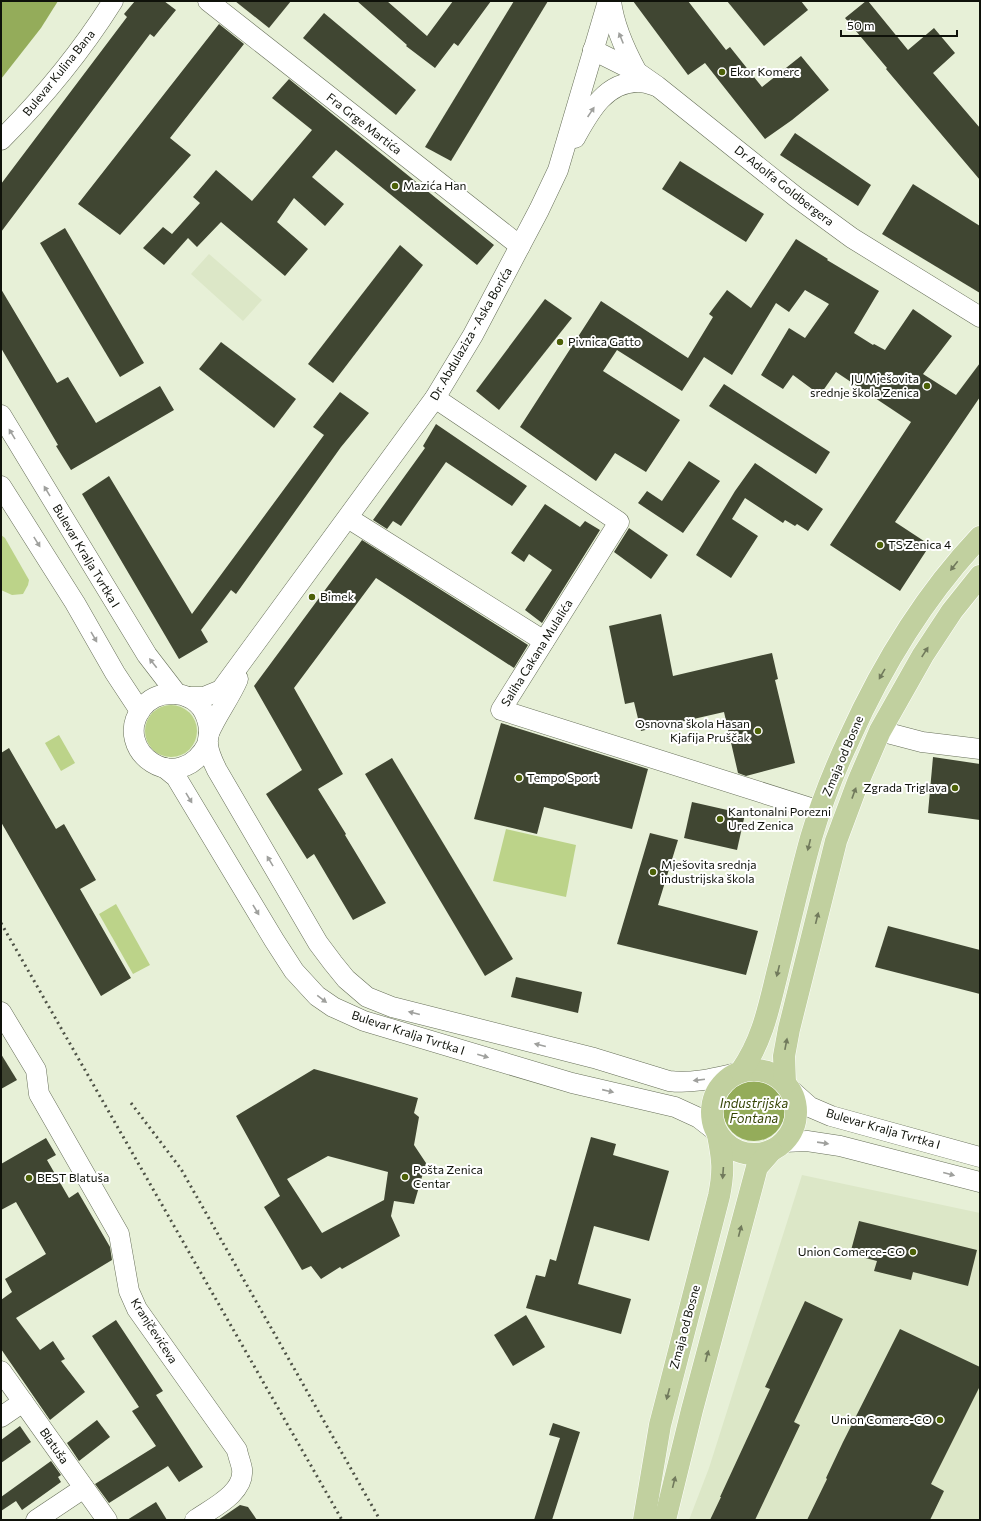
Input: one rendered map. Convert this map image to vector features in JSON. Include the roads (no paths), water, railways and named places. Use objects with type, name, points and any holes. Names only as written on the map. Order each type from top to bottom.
[{"type":"main road","name":"Zmaja od Bosne","points":[[644,1520],[660,1425],[722,1179],[723,1162],[718,1133],[712,1119],[712,1105],[717,1092],[725,1081],[739,1072],[752,1056],[760,1038],[811,837],[833,774],[848,741],[884,670],[902,640],[930,597],[964,554],[980,537]]},
{"type":"main road","name":"Zmaja od Bosne","points":[[665,1520],[692,1410],[757,1167],[792,1130],[796,1117],[796,1104],[788,1087],[784,1056],[789,1029],[836,841],[858,782],[880,731],[922,655],[952,610],[980,576]]},
{"type":"main road","points":[[739,1072],[753,1069],[765,1070],[776,1075],[788,1087]]},
{"type":"main road","points":[[718,1133],[726,1144],[742,1152],[759,1154],[777,1146]]},
{"type":"street","name":"Bulevar Kulina Bana","points":[[1,140],[28,113],[59,76],[93,32],[113,1]]},
{"type":"street","name":"Fra Grge Martića","points":[[208,1],[520,246]]},
{"type":"street","name":"Dr. Abdulaziza - Aska Borića","points":[[183,695],[204,697],[221,690],[435,398],[473,335],[558,170],[608,1]]},
{"type":"street","points":[[611,1],[620,37],[637,72]]},
{"type":"street","name":"Dr Adolfa Goldbergera","points":[[593,50],[637,72],[657,86],[796,197],[852,238],[980,317]]},
{"type":"street","points":[[558,170],[584,122],[596,104],[608,92],[618,86],[629,83],[639,82],[657,86]]},
{"type":"street","name":"Saliha Cakana Mulalića","points":[[435,398],[619,522],[501,710],[820,811]]},
{"type":"street","name":"Bulevar Kralja Tvrtka I","points":[[1,415],[147,655],[183,695],[196,702],[204,711],[208,722],[208,738],[211,757],[217,770],[318,943],[346,980],[367,997],[392,1008],[578,1054],[669,1081],[680,1083],[709,1079],[739,1072]]},
{"type":"street","points":[[1,486],[75,603],[115,673],[140,711],[144,705],[157,696],[164,694],[183,695]]},
{"type":"street","points":[[348,518],[544,641]]},
{"type":"street","name":"Dr. Abdulaziza - Aska Borića","points":[[208,738],[215,719],[233,691],[252,648]]},
{"type":"street","name":"Bulevar Kralja Tvrtka I","points":[[140,711],[134,726],[135,742],[139,751],[146,759],[155,765],[176,769],[186,766],[203,752],[208,738]]},
{"type":"street","points":[[880,731],[894,736],[922,742],[980,749]]},
{"type":"street","name":"Bulevar Kralja Tvrtka I","points":[[165,768],[176,777],[294,971],[317,996],[333,1007],[364,1021],[565,1080],[675,1107],[698,1118],[718,1133]]},
{"type":"street","name":"Kranjčevićeva","points":[[1,1012],[36,1070],[39,1094],[118,1234],[129,1291],[137,1309],[237,1450],[242,1470],[240,1484],[235,1492],[195,1520]]},
{"type":"street","name":"Bulevar Kralja Tvrtka I","points":[[788,1087],[810,1107],[831,1116],[980,1157]]},
{"type":"street","points":[[777,1146],[807,1141],[840,1146],[980,1182]]},
{"type":"street","name":"Blatuša","points":[[1,1371],[106,1520]]},
{"type":"street","points":[[1,1417],[23,1402]]},
{"type":"street","points":[[36,1520],[84,1488]]},
{"type":"water","points":[[1,1],[58,1],[41,28],[1,79]]},
{"type":"water","name":"Industrijska Fontana","points":[[754,1079],[766,1082],[776,1088],[782,1098],[785,1110],[782,1122],[776,1132],[766,1138],[754,1141],[742,1138],[732,1132],[726,1122],[723,1110],[726,1098],[732,1088],[742,1082]]},
{"type":"railway","points":[[1,923],[342,1520]]},
{"type":"railway","points":[[131,1103],[181,1169],[380,1520]]},
{"type":"place","name":"Ekor Komerc","points":[[722,72]]},
{"type":"place","name":"Mazića Han","points":[[395,186]]},
{"type":"place","name":"Pivnica Gatto","points":[[560,342]]},
{"type":"place","name":"JU Mješovita srednje škola Zenica","points":[[927,386]]},
{"type":"place","name":"TS Zenica 4","points":[[880,545]]},
{"type":"place","name":"Bimek","points":[[312,597]]},
{"type":"place","name":"Osnovna škola Hasan Kjafija Pruščak","points":[[758,731]]},
{"type":"place","name":"Tempo Sport","points":[[519,778]]},
{"type":"place","name":"Zgrada Triglava","points":[[955,788]]},
{"type":"place","name":"Kantonalni Porezni Ured Zenica","points":[[720,819]]},
{"type":"place","name":"Mješovita srednja industrijska škola","points":[[653,872]]},
{"type":"place","name":"Pošta Zenica Centar","points":[[405,1177]]},
{"type":"place","name":"BEST Blatuša","points":[[29,1178]]},
{"type":"place","name":"Union Comerce-CO","points":[[913,1252]]},
{"type":"place","name":"Union Comerc-CO","points":[[940,1420]]}]
